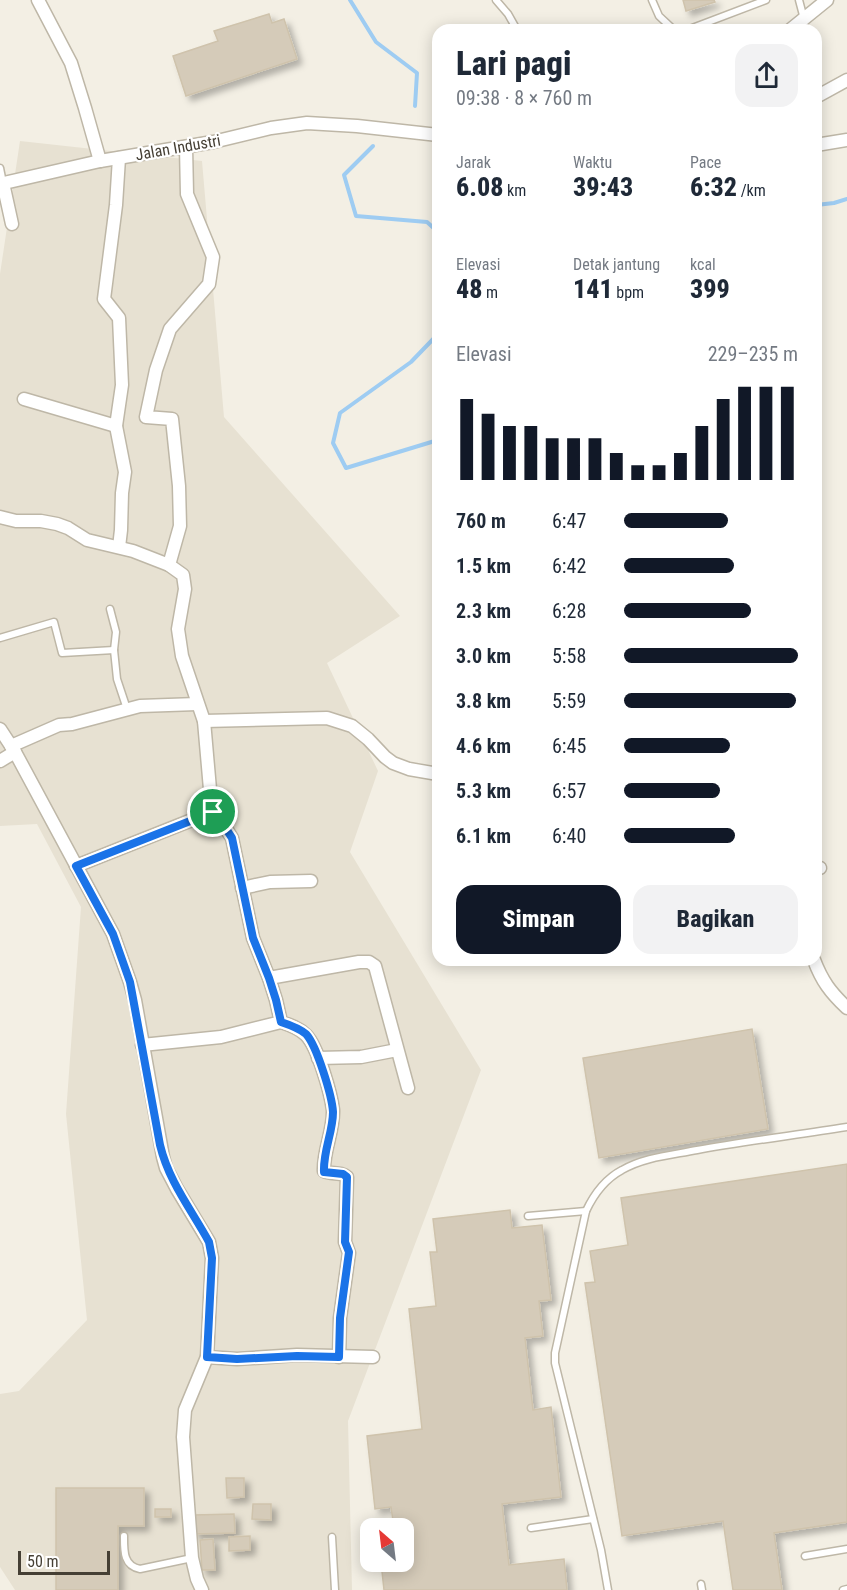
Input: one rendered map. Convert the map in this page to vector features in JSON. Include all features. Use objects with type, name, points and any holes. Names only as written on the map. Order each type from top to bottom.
[{"type":"street","points":[[38,0],[71,63],[100,160]]},
{"type":"street","points":[[798,24],[826,0]]},
{"type":"street","points":[[822,94],[847,80]]},
{"type":"street","name":"Jalan Industri","points":[[1,183],[100,160],[186,147],[271,128],[307,123],[432,134]]},
{"type":"street","points":[[822,144],[847,140]]},
{"type":"street","points":[[169,565],[180,526],[179,486],[172,419],[146,417],[156,370],[170,329],[209,284],[213,258],[187,194],[186,147]]},
{"type":"street","points":[[118,158],[116,206],[104,299],[119,318],[122,385],[116,426],[125,472],[119,547]]},
{"type":"street","points":[[1,183],[12,224]]},
{"type":"street","points":[[24,399],[116,426]]},
{"type":"street","points":[[0,517],[16,521],[41,521],[57,524],[87,540],[119,547],[169,565],[183,575],[182,610],[178,629],[182,656],[204,721],[213,812],[232,838],[253,938],[269,978],[281,1022]]},
{"type":"street","points":[[0,761],[13,749],[59,725],[72,724],[140,706],[197,704]]},
{"type":"street","points":[[204,721],[327,718],[352,726],[393,764],[432,773]]},
{"type":"street","points":[[0,729],[113,934],[130,982],[166,1168],[209,1242],[211,1250],[212,1290],[207,1357],[185,1410],[183,1437],[192,1558],[202,1590]]},
{"type":"street","points":[[76,866],[213,812]]},
{"type":"street","points":[[242,888],[270,882],[311,881]]},
{"type":"street","points":[[269,978],[360,962],[369,962],[375,966],[408,1088]]},
{"type":"street","points":[[816,966],[820,977],[847,1008]]},
{"type":"street","points":[[142,1045],[221,1037],[281,1022],[305,1034],[313,1044],[328,1087],[333,1111],[324,1172],[343,1174],[347,1177],[345,1242],[349,1252],[340,1318],[339,1357]]},
{"type":"street","points":[[318,1058],[361,1057],[397,1050]]},
{"type":"street","points":[[207,1357],[237,1359],[297,1356],[373,1357]]},
{"type":"lane","points":[[496,0],[514,24]]},
{"type":"lane","points":[[652,0],[659,16],[668,24]]},
{"type":"lane","points":[[703,24],[766,0]]},
{"type":"lane","points":[[799,0],[804,20]]},
{"type":"lane","points":[[0,168],[1,183]]},
{"type":"lane","points":[[110,609],[117,632],[114,650],[117,679],[127,709]]},
{"type":"lane","points":[[0,638],[54,622],[62,653],[114,650]]},
{"type":"lane","points":[[608,1590],[601,1550],[555,1363],[555,1353],[586,1210],[592,1197],[603,1184],[622,1170],[647,1159],[847,1127]]},
{"type":"lane","points":[[528,1216],[586,1210]]},
{"type":"lane","points":[[531,1528],[593,1520]]},
{"type":"lane","points":[[124,1536],[126,1559],[136,1568],[192,1558]]},
{"type":"lane","points":[[332,1537],[335,1590]]},
{"type":"lane","points":[[806,1556],[847,1549]]},
{"type":"shaded area","points":[[20,141],[202,161],[224,417],[400,616],[327,663],[378,771],[350,852],[481,1070],[348,1421],[352,1590],[15,1590],[0,1567],[0,1394],[19,1391],[87,1320],[66,1114],[81,907],[37,824],[0,826],[0,274]]},
{"type":"building","points":[[683,0],[714,0],[715,2],[686,11]]},
{"type":"building","points":[[269,14],[272,23],[284,19],[297,59],[186,96],[173,56],[218,41],[214,31]]},
{"type":"building","points":[[752,1029],[768,1129],[599,1158],[583,1058]]},
{"type":"building","points":[[847,1164],[847,1522],[774,1533],[782,1590],[733,1590],[723,1521],[622,1536],[585,1283],[595,1282],[590,1251],[628,1245],[621,1198]]},
{"type":"building","points":[[510,1210],[512,1228],[542,1225],[551,1300],[539,1301],[543,1336],[525,1338],[533,1410],[551,1407],[561,1497],[502,1504],[509,1565],[564,1559],[567,1590],[384,1590],[382,1572],[414,1572],[414,1518],[393,1518],[391,1507],[375,1509],[367,1436],[422,1429],[409,1309],[436,1306],[430,1252],[437,1252],[433,1219]]},
{"type":"building","points":[[226,1478],[244,1478],[244,1497],[227,1498]]},
{"type":"building","points":[[56,1488],[144,1488],[144,1526],[118,1526],[118,1590],[56,1590]]},
{"type":"building","points":[[253,1504],[271,1504],[271,1520],[252,1519]]},
{"type":"building","points":[[155,1509],[171,1509],[171,1517],[155,1517]]},
{"type":"building","points":[[234,1514],[235,1533],[194,1534],[194,1515]]},
{"type":"building","points":[[250,1536],[250,1550],[229,1551],[229,1537]]},
{"type":"building","points":[[213,1539],[215,1570],[202,1570],[200,1540]]},
{"type":"waterway","points":[[350,0],[376,42],[417,73],[415,106]]},
{"type":"waterway","points":[[373,146],[344,175],[356,216],[427,222],[432,227]]},
{"type":"waterway","points":[[822,204],[847,199]]},
{"type":"waterway","points":[[432,340],[411,362],[340,413],[333,443],[346,468],[432,442]]},
{"type":"route","points":[[213,812],[232,838],[253,938],[269,978],[281,1022],[305,1034],[313,1044],[328,1087],[333,1111],[324,1172],[343,1174],[347,1177],[345,1242],[349,1252],[340,1318],[339,1357],[297,1356],[237,1359],[207,1357],[212,1290],[212,1258],[209,1242],[166,1168],[130,982],[113,934],[76,866],[213,812]]}]
